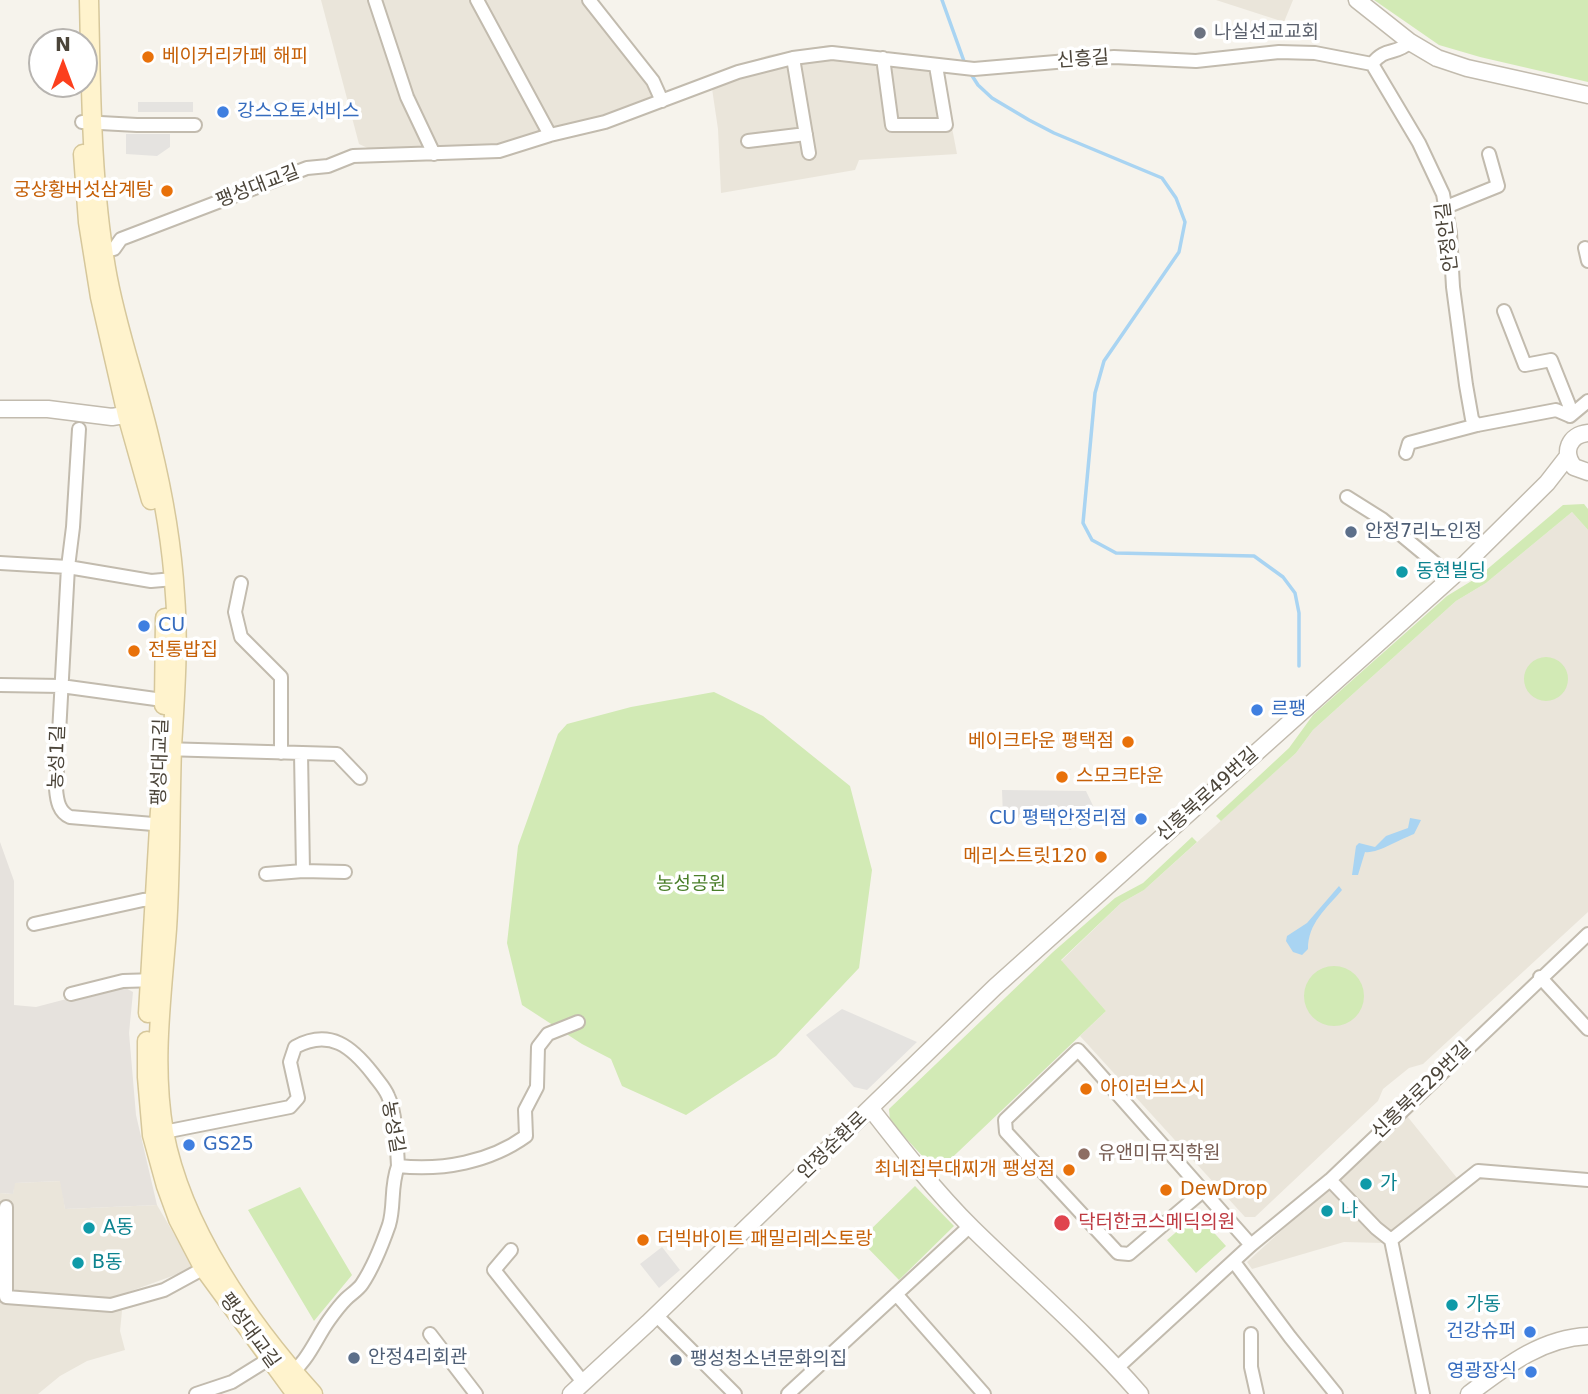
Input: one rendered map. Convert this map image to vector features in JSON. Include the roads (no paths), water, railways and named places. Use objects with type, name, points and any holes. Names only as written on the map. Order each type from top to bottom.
[{"type":"main road","points":[[78,0],[79,28]]},
{"type":"main road","points":[[87,123],[89,0]]},
{"type":"main road","name":"팽성대교길","points":[[83,98],[87,123],[84,186],[99,253],[100,297],[135,413],[168,580],[165,608],[169,701],[165,825],[147,1077],[166,1186],[208,1263],[269,1359],[313,1394]]},
{"type":"main road","points":[[208,1263],[254,1319],[288,1375]]},
{"type":"main road","name":"팽성대교길","points":[[288,1375],[296,1394]]},
{"type":"street","points":[[375,0],[407,97],[434,154]]},
{"type":"street","points":[[477,0],[550,135]]},
{"type":"street","points":[[589,0],[653,81],[662,101]]},
{"type":"street","points":[[1356,0],[1410,43],[1437,58],[1467,68],[1588,95]]},
{"type":"street","points":[[1372,64],[1384,52],[1400,50],[1410,43]]},
{"type":"street","name":"신흥길","points":[[793,58],[832,53],[969,69],[1114,57],[1196,61],[1279,52],[1315,53],[1372,64]]},
{"type":"street","points":[[793,58],[809,153]]},
{"type":"street","name":"팽성대교길","points":[[99,253],[114,249],[121,239],[307,168],[328,166],[353,156],[499,151],[605,122],[738,72],[793,58]]},
{"type":"street","points":[[883,58],[892,125],[946,125],[936,66]]},
{"type":"street","name":"안정안길","points":[[1372,64],[1419,143],[1443,194],[1464,375],[1472,419],[1477,425]]},
{"type":"street","points":[[87,123],[195,125]]},
{"type":"street","points":[[748,141],[806,134]]},
{"type":"street","points":[[1446,207],[1498,187],[1489,154]]},
{"type":"street","points":[[1504,312],[1525,365],[1552,360],[1569,405],[1569,415],[1583,434]]},
{"type":"street","points":[[1569,415],[1588,401]]},
{"type":"street","points":[[0,410],[48,409],[112,417],[135,413]]},
{"type":"street","points":[[1406,453],[1409,443],[1477,425],[1556,411],[1569,415]]},
{"type":"street","name":"농성1길","points":[[79,429],[61,686],[56,789],[58,804],[63,813],[70,817],[165,825]]},
{"type":"street","name":"신흥북로49번길","points":[[871,1109],[995,987],[1452,577],[1547,483],[1568,456],[1569,443],[1583,434]]},
{"type":"street","points":[[1568,456],[1574,467],[1584,471]]},
{"type":"street","points":[[1547,483],[1584,471]]},
{"type":"street","points":[[1347,497],[1382,519],[1452,577]]},
{"type":"street","points":[[0,563],[68,567],[151,581],[168,580]]},
{"type":"street","points":[[241,583],[235,612],[241,638],[281,677],[281,753]]},
{"type":"street","points":[[0,685],[61,686],[169,701]]},
{"type":"street","points":[[168,749],[337,754],[360,778]]},
{"type":"street","points":[[301,753],[303,871]]},
{"type":"street","points":[[266,874],[345,872]]},
{"type":"street","points":[[34,923],[160,899]]},
{"type":"street","name":"신흥북로29번길","points":[[1117,1368],[1251,1245],[1330,1180],[1588,934]]},
{"type":"street","points":[[1540,977],[1588,1029]]},
{"type":"street","points":[[71,994],[123,981],[155,980]]},
{"type":"street","name":"농성길","points":[[158,1134],[290,1107],[298,1098],[290,1062],[295,1047],[306,1041],[329,1040],[356,1053],[389,1097],[398,1166],[439,1166],[482,1159],[511,1147],[526,1136],[525,1110],[537,1087],[538,1047],[548,1034],[578,1022]]},
{"type":"street","points":[[1203,1191],[1129,1254],[1118,1253],[1006,1132],[1005,1120],[1078,1050],[1251,1245]]},
{"type":"street","name":"안정순환로","points":[[571,1394],[871,1109],[928,1182],[1117,1368],[1140,1394]]},
{"type":"street","points":[[288,1375],[306,1356],[344,1300],[361,1286],[390,1221],[392,1184],[398,1166]]},
{"type":"street","points":[[1391,1240],[1478,1171],[1588,1180]]},
{"type":"street","points":[[1330,1180],[1391,1240],[1423,1394]]},
{"type":"street","points":[[6,1207],[6,1297],[111,1305],[164,1290],[208,1263]]},
{"type":"street","points":[[788,1394],[970,1226]]},
{"type":"street","points":[[511,1250],[494,1270],[583,1382]]},
{"type":"street","points":[[1234,1262],[1336,1394]]},
{"type":"street","points":[[896,1294],[984,1394]]},
{"type":"street","points":[[656,1315],[734,1394]]},
{"type":"street","points":[[430,1334],[476,1394]]},
{"type":"street","points":[[1251,1334],[1251,1367],[1257,1394]]},
{"type":"street","points":[[1469,1394],[1508,1364],[1538,1348],[1588,1336]]},
{"type":"street","points":[[196,1394],[232,1382],[269,1359]]},
{"type":"water","points":[[1410,818],[1421,820],[1414,834],[1382,849],[1365,852],[1358,875],[1352,875],[1356,846],[1359,843],[1375,847],[1386,836],[1408,828]]},
{"type":"water","points":[[1339,886],[1342,890],[1324,910],[1311,931],[1308,949],[1302,955],[1293,952],[1286,941],[1287,936],[1307,923]]},
{"type":"waterway","points":[[942,0],[965,64]]},
{"type":"waterway","points":[[969,71],[978,85],[992,98],[1029,120],[1162,178],[1176,198],[1185,222],[1179,252],[1104,361],[1095,393],[1083,523],[1092,540],[1116,553],[1254,556],[1283,577],[1295,593],[1299,613],[1299,666]]},
{"type":"place","name":"나실선교교회","points":[[1200,33]]},
{"type":"place","name":"베이커리카페 해피","points":[[148,57]]},
{"type":"place","name":"강스오토서비스","points":[[223,112]]},
{"type":"place","name":"궁상황버섯삼계탕","points":[[167,191]]},
{"type":"place","name":"안정7리노인정","points":[[1351,532]]},
{"type":"place","name":"동현빌딩","points":[[1402,572]]},
{"type":"place","name":"CU","points":[[144,626]]},
{"type":"place","name":"전통밥집","points":[[134,651]]},
{"type":"place","name":"르팽","points":[[1257,710]]},
{"type":"place","name":"베이크타운 평택점","points":[[1128,742]]},
{"type":"place","name":"스모크타운","points":[[1062,777]]},
{"type":"place","name":"CU 평택안정리점","points":[[1141,819]]},
{"type":"place","name":"메리스트릿120","points":[[1101,857]]},
{"type":"place","name":"아이러브스시","points":[[1086,1089]]},
{"type":"place","name":"GS25","points":[[189,1145]]},
{"type":"place","name":"유앤미뮤직학원","points":[[1084,1154]]},
{"type":"place","name":"최네집부대찌개 팽성점","points":[[1069,1170]]},
{"type":"place","name":"가","points":[[1366,1184]]},
{"type":"place","name":"DewDrop","points":[[1166,1190]]},
{"type":"place","name":"나","points":[[1327,1211]]},
{"type":"place","name":"닥터한코스메딕의원","points":[[1062,1223]]},
{"type":"place","name":"A동","points":[[89,1228]]},
{"type":"place","name":"더빅바이트 패밀리레스토랑","points":[[643,1240]]},
{"type":"place","name":"B동","points":[[78,1263]]},
{"type":"place","name":"가동","points":[[1452,1305]]},
{"type":"place","name":"건강슈퍼","points":[[1530,1332]]},
{"type":"place","name":"안정4리회관","points":[[354,1358]]},
{"type":"place","name":"팽성청소년문화의집","points":[[676,1360]]},
{"type":"place","name":"영광장식","points":[[1531,1372]]},
{"type":"park label","name":"농성공원","points":[[691,885]]}]
